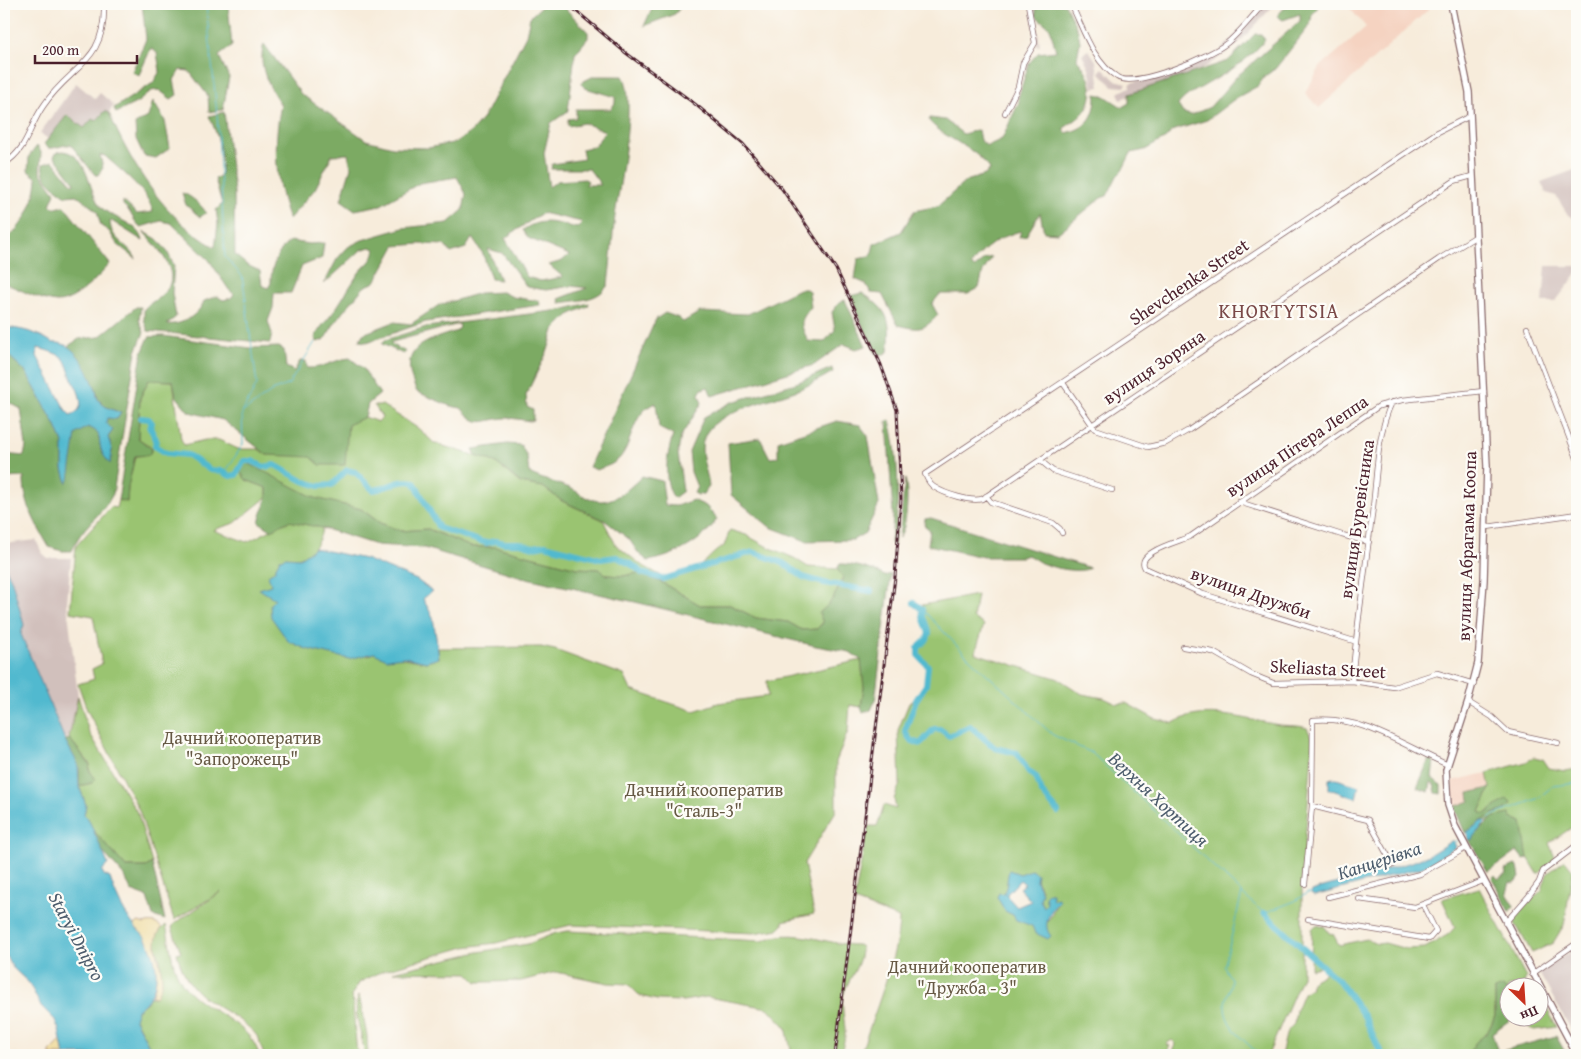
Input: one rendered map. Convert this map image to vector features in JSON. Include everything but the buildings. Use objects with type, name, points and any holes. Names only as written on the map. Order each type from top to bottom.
[{"type":"main road","name":"вулиця Абрагама Коопа","points":[[1451,4],[1469,92],[1484,391],[1486,527],[1480,637],[1474,684],[1446,764],[1445,786],[1454,826],[1577,1055]]},
{"type":"street","points":[[4,164],[17,154],[25,144],[39,112],[47,100],[76,73],[98,45],[104,27],[104,4]]},
{"type":"street","points":[[1005,113],[1018,87],[1023,63],[1035,43],[1028,4]]},
{"type":"street","points":[[1071,4],[1101,62],[1122,80],[1131,80],[1176,68],[1199,59],[1227,43],[1263,4]]},
{"type":"street","name":"Shevchenka Street","points":[[986,496],[976,500],[935,488],[925,474],[1436,133],[1470,116]]},
{"type":"street","name":"вулиця Зоряна","points":[[986,496],[1454,181],[1472,176]]},
{"type":"street","points":[[1063,383],[1090,426],[1148,447],[1166,443],[1189,430],[1439,259],[1475,237]]},
{"type":"street","points":[[1527,328],[1577,458]]},
{"type":"street","name":"вулиця Пітера Леппа","points":[[1143,565],[1147,556],[1171,542],[1191,536],[1379,406],[1392,402],[1484,391]]},
{"type":"street","name":"вулиця Буревісника","points":[[1352,681],[1354,641],[1369,542],[1379,456],[1385,424],[1392,402]]},
{"type":"street","points":[[1040,461],[1053,471],[1112,490]]},
{"type":"street","points":[[986,496],[991,502],[1053,523],[1060,528],[1062,534]]},
{"type":"street","points":[[1239,502],[1369,542]]},
{"type":"street","points":[[1486,527],[1577,514]]},
{"type":"street","name":"вулиця Дружби","points":[[1143,565],[1145,568],[1203,594],[1354,641]]},
{"type":"street","name":"Skeliasta Street","points":[[1183,647],[1213,652],[1269,683],[1352,681],[1394,687],[1437,673],[1474,684]]},
{"type":"street","points":[[1468,702],[1492,717],[1508,732],[1558,744]]},
{"type":"street","points":[[1306,884],[1312,806],[1313,720],[1345,722],[1369,728],[1446,764]]},
{"type":"street","points":[[1312,806],[1368,820],[1393,866]]},
{"type":"street","points":[[1505,923],[1528,897],[1543,871],[1577,845]]},
{"type":"street","points":[[1328,897],[1420,874],[1466,848]]},
{"type":"street","points":[[1358,899],[1412,908],[1483,881]]},
{"type":"street","points":[[1308,919],[1426,940],[1432,938],[1436,931],[1423,905]]},
{"type":"street","points":[[1532,974],[1577,944]]},
{"type":"shaded area","points":[[1030,4],[1034,4],[1040,45],[1037,46]]},
{"type":"shaded area","points":[[1266,4],[1275,4],[1236,46],[1204,68],[1121,99],[1118,93],[1130,87],[1130,83],[1158,76],[1198,62],[1220,51]]},
{"type":"shaded area","points":[[1346,4],[1427,4],[1429,9],[1319,108],[1305,93],[1321,66],[1366,27]]},
{"type":"shaded area","points":[[1089,50],[1096,61],[1100,87],[1093,88],[1089,68],[1082,54]]},
{"type":"shaded area","points":[[1103,68],[1115,80],[1127,83],[1125,87],[1113,86],[1099,72]]},
{"type":"shaded area","points":[[76,83],[95,99],[100,93],[114,105],[109,113],[104,111],[96,121],[92,119],[84,128],[67,115],[48,139],[40,133]]},
{"type":"shaded area","points":[[1577,169],[1577,221],[1568,215],[1556,196],[1546,193],[1541,182]]},
{"type":"shaded area","points":[[1546,266],[1577,266],[1577,274],[1555,302],[1543,302]]},
{"type":"shaded area","points":[[36,540],[42,553],[48,558],[71,558],[67,603],[78,696],[71,734],[65,740],[21,633],[12,581],[4,564],[4,544]]},
{"type":"shaded area","points":[[1487,773],[1490,788],[1469,793],[1470,801],[1454,807],[1452,781]]},
{"type":"shaded area","points":[[1577,947],[1577,1040],[1548,989],[1548,976],[1541,976],[1539,973]]},
{"type":"green space","points":[[142,4],[228,4],[232,46],[219,56],[229,77],[223,110],[209,112],[208,96],[189,71],[180,70],[174,80],[177,95],[171,99],[159,90],[151,91],[138,102],[116,113],[114,108],[153,83],[160,71],[157,53],[151,48],[139,75],[132,72],[146,39]]},
{"type":"green space","points":[[544,4],[561,4],[588,32],[588,38],[575,54],[568,111],[551,123],[544,153],[549,187],[557,181],[585,179],[588,181],[586,185],[601,185],[589,169],[551,169],[552,164],[584,159],[582,149],[595,146],[605,131],[584,123],[568,126],[568,119],[576,118],[576,109],[611,109],[615,103],[615,97],[585,88],[580,83],[594,76],[623,76],[627,87],[628,122],[626,143],[615,216],[608,285],[593,297],[560,303],[559,299],[587,288],[571,286],[546,290],[527,287],[502,253],[488,249],[500,280],[491,279],[483,254],[472,238],[466,248],[451,253],[444,245],[395,246],[375,282],[364,287],[338,318],[324,340],[317,342],[315,338],[319,330],[335,310],[358,274],[370,261],[375,249],[370,247],[361,250],[324,284],[337,259],[348,247],[362,240],[403,228],[448,223],[463,210],[466,194],[457,177],[420,183],[381,205],[355,210],[341,200],[351,167],[348,154],[332,155],[315,189],[289,219],[278,177],[277,163],[278,119],[281,105],[265,76],[262,60],[264,44],[301,94],[366,140],[393,147],[428,148],[457,142],[472,131],[483,118],[526,35],[530,17]],"holes":[[[542,213],[582,222],[578,228],[543,222],[523,230],[528,238],[569,255],[562,261],[549,265],[563,277],[541,281],[527,277],[505,238]]]},
{"type":"green space","points":[[654,4],[683,4],[675,14],[644,26]]},
{"type":"green space","points":[[1036,4],[1065,4],[1078,31],[1080,42],[1077,59],[1086,71],[1091,84],[1091,99],[1088,105],[1079,117],[1063,129],[1066,133],[1080,128],[1089,120],[1096,102],[1096,94],[1105,96],[1122,107],[1129,103],[1129,94],[1228,61],[1255,34],[1261,34],[1265,40],[1246,59],[1188,95],[1178,105],[1183,113],[1191,115],[1210,107],[1236,77],[1300,21],[1300,14],[1283,20],[1277,16],[1288,4],[1320,4],[1312,15],[1310,25],[1275,69],[1265,76],[1258,86],[1236,98],[1207,120],[1172,131],[1166,138],[1145,150],[1131,153],[1107,196],[1101,198],[1058,233],[1044,232],[1040,213],[1026,236],[1019,237],[1021,231],[1006,236],[986,248],[971,266],[975,268],[984,259],[992,257],[983,272],[979,288],[968,294],[940,294],[932,304],[938,315],[924,327],[911,328],[898,325],[882,294],[871,293],[866,284],[855,279],[858,259],[871,256],[874,244],[901,232],[914,211],[938,206],[966,181],[985,175],[990,169],[976,154],[944,134],[929,121],[930,118],[945,120],[963,134],[978,130],[980,140],[987,146],[1002,139],[1019,102],[1018,98],[1029,63],[1038,53],[1056,51],[1050,28],[1036,16]]},
{"type":"green space","points":[[153,101],[165,121],[170,148],[156,158],[144,156],[136,139],[135,124],[148,117]]},
{"type":"green space","points":[[105,111],[109,113],[128,152],[151,189],[180,221],[215,247],[218,224],[216,210],[222,204],[215,179],[221,175],[221,159],[217,137],[209,116],[224,112],[234,192],[235,255],[247,265],[260,271],[262,285],[268,288],[271,283],[276,260],[282,249],[290,241],[309,244],[324,243],[322,258],[302,266],[291,293],[274,293],[273,308],[268,321],[272,334],[270,343],[148,331],[144,320],[144,309],[165,292],[170,284],[171,276],[165,259],[143,231],[157,239],[167,251],[174,266],[172,293],[176,317],[167,324],[184,321],[194,315],[204,301],[217,296],[223,300],[231,298],[234,294],[229,290],[209,260],[171,223],[161,221],[141,227],[138,225],[123,205],[123,201],[137,214],[153,212],[150,204],[146,196],[133,181],[105,156],[100,155],[103,168],[98,175],[95,175],[71,145],[48,148],[44,144],[67,115],[84,128],[92,119],[96,121]]},
{"type":"green space","points":[[37,146],[41,152],[40,172],[55,193],[50,205],[55,208],[64,206],[110,264],[86,288],[63,301],[56,302],[43,299],[4,283],[4,240],[11,235],[28,213],[37,178],[28,171],[29,156]]},
{"type":"green space","points":[[63,151],[72,154],[83,166],[101,207],[131,225],[141,235],[143,241],[110,220],[116,238],[129,249],[136,259],[117,244],[109,231],[101,226],[97,211],[76,195],[66,196],[46,179],[43,164],[53,161],[72,184],[75,183],[54,156],[57,152]]},
{"type":"green space","points":[[182,193],[196,201],[206,213],[200,217],[186,205]]},
{"type":"green space","points":[[799,289],[809,291],[811,307],[804,316],[802,323],[808,341],[824,342],[835,330],[832,312],[839,303],[845,300],[866,346],[856,349],[844,344],[814,365],[712,396],[708,387],[702,389],[699,394],[702,403],[681,436],[678,453],[683,491],[674,498],[670,491],[667,476],[669,450],[673,435],[659,428],[656,403],[641,414],[626,449],[621,456],[613,463],[597,470],[589,467],[656,319],[665,313],[679,318],[683,322],[700,312],[748,314]]},
{"type":"green space","points":[[502,292],[513,297],[539,301],[540,305],[426,322],[367,342],[359,341],[363,334],[394,322],[411,324],[439,305],[480,293]]},
{"type":"green space","points":[[862,293],[878,305],[887,317],[889,324],[888,352],[882,355],[876,354],[851,301],[850,296]]},
{"type":"green space","points":[[589,303],[588,306],[569,315],[554,330],[548,350],[526,395],[527,407],[533,410],[533,420],[530,421],[506,418],[478,421],[467,415],[461,408],[450,406],[417,392],[409,366],[411,357],[423,344],[457,331],[460,327],[459,324],[392,342],[391,344],[406,352],[403,354],[382,344],[385,340],[426,327],[561,310]]},
{"type":"green space","points":[[136,307],[141,307],[139,320],[144,332],[136,352],[113,494],[103,509],[80,535],[72,551],[62,551],[49,547],[28,505],[24,477],[6,478],[4,481],[4,454],[24,456],[26,446],[21,409],[10,403],[4,404],[4,351],[26,372],[56,426],[63,443],[63,469],[67,482],[76,433],[88,427],[96,431],[102,451],[110,463],[112,450],[108,437],[113,430],[106,423],[107,418],[117,419],[121,413],[106,407],[98,399],[96,389],[79,357],[68,346],[79,339],[99,337]]},
{"type":"green space","points":[[163,336],[251,348],[279,347],[284,350],[286,367],[294,371],[300,361],[306,361],[307,368],[313,368],[350,358],[363,368],[380,394],[368,404],[365,417],[348,425],[345,465],[320,465],[311,457],[267,455],[223,420],[189,412],[176,396],[173,381],[149,380],[140,398],[138,438],[152,449],[149,455],[135,456],[128,487],[127,502],[118,500],[142,353],[149,337]]},
{"type":"green space","points":[[832,368],[833,372],[810,385],[730,414],[709,429],[702,444],[702,450],[709,487],[703,494],[698,495],[694,493],[697,487],[691,472],[689,452],[704,417],[732,402],[796,383]]},
{"type":"green space","points":[[149,380],[173,381],[181,439],[184,445],[205,440],[219,440],[238,449],[258,449],[267,455],[345,441],[348,424],[365,417],[378,422],[382,417],[374,405],[382,405],[419,429],[434,443],[495,462],[520,483],[543,487],[562,501],[603,520],[616,545],[640,564],[667,579],[687,574],[701,565],[724,546],[730,530],[746,535],[794,558],[808,567],[837,569],[843,577],[831,604],[819,613],[823,622],[817,629],[802,630],[788,622],[756,618],[730,605],[700,605],[661,582],[638,573],[623,576],[607,575],[599,569],[577,568],[496,547],[471,547],[428,529],[401,531],[380,523],[361,509],[315,498],[244,462],[239,470],[246,480],[267,488],[267,497],[235,523],[213,530],[247,542],[289,521],[322,522],[321,535],[315,546],[305,555],[293,558],[367,656],[374,653],[426,662],[439,658],[438,648],[541,647],[555,650],[624,675],[631,690],[694,711],[718,703],[768,696],[767,681],[861,660],[864,687],[861,707],[850,705],[848,731],[836,762],[836,811],[804,863],[814,914],[783,921],[783,925],[779,929],[754,933],[571,925],[496,943],[465,947],[385,970],[360,982],[352,994],[357,1055],[264,1055],[257,1036],[253,1031],[198,992],[183,970],[177,953],[181,952],[172,928],[174,924],[221,892],[174,920],[139,810],[87,710],[78,684],[94,679],[92,669],[102,664],[93,616],[70,612],[76,546],[111,507],[116,508],[118,500],[127,502],[128,487],[135,456],[149,455],[152,448],[138,438],[140,398]]},
{"type":"green space","points":[[890,420],[896,451],[898,482],[894,546],[891,544],[893,516],[887,421]]},
{"type":"green space","points":[[837,421],[860,425],[868,436],[879,504],[865,533],[853,540],[806,541],[770,527],[731,495],[728,443],[760,438],[770,458],[778,457],[778,441]]},
{"type":"green space","points":[[507,444],[521,445],[527,457],[529,473],[570,488],[588,498],[598,501],[612,499],[625,491],[642,476],[662,481],[665,505],[676,506],[693,500],[706,506],[717,519],[704,534],[687,547],[668,556],[648,561],[639,554],[629,539],[604,520],[562,501],[543,487],[521,483],[495,462],[476,456],[473,449]]},
{"type":"green space","points":[[244,461],[315,498],[361,509],[380,523],[401,531],[428,529],[471,547],[496,547],[577,568],[599,569],[607,575],[623,576],[638,573],[661,582],[700,605],[730,605],[756,618],[788,622],[802,630],[817,629],[823,623],[819,613],[831,601],[841,582],[843,577],[837,569],[840,564],[863,567],[884,576],[891,574],[875,701],[871,710],[863,713],[861,707],[864,687],[861,660],[850,652],[816,646],[522,577],[424,548],[376,545],[322,528],[289,521],[271,530],[259,522],[267,497],[267,488],[246,480],[239,470]]},
{"type":"green space","points":[[905,479],[907,492],[906,510],[904,527],[899,538]]},
{"type":"green space","points":[[931,518],[1090,568],[1086,570],[1066,570],[1041,563],[1027,555],[1022,557],[983,557],[928,545],[930,530],[924,525],[925,519]]},
{"type":"green space","name":"Дачний кооператив \"Дружба - 3\"","points":[[977,595],[973,618],[984,625],[975,653],[1059,679],[1082,694],[1104,698],[1117,704],[1126,703],[1155,719],[1173,723],[1198,715],[1212,714],[1307,728],[1313,740],[1302,878],[1302,976],[1268,1055],[1172,1055],[1176,1044],[1172,1040],[1166,1044],[1170,1046],[1165,1055],[860,1055],[890,968],[895,950],[899,918],[854,901],[868,826],[877,826],[884,805],[896,809],[894,799],[900,784],[898,730],[909,703],[918,697],[923,688],[928,666],[918,655],[918,648],[927,639],[929,633],[923,617],[925,611],[922,605]],"holes":[[[1031,870],[1041,889],[1040,900],[1044,908],[1053,900],[1060,900],[1046,923],[1008,911],[1007,887]]]},
{"type":"green space","points":[[78,696],[89,732],[138,814],[152,863],[146,867],[126,867],[93,832],[84,815],[86,805],[79,786],[92,783],[95,778],[89,770],[90,764],[69,738]]},
{"type":"green space","points":[[70,739],[90,765],[89,770],[95,778],[92,783],[79,786],[79,768],[65,740]]},
{"type":"green space","points":[[1534,757],[1543,759],[1549,768],[1565,771],[1577,769],[1577,824],[1549,843],[1556,860],[1538,874],[1526,854],[1522,822],[1504,817],[1490,819],[1486,822],[1482,821],[1492,814],[1503,811],[1507,800],[1485,814],[1480,812],[1490,788],[1487,773],[1526,762]]},
{"type":"green space","points":[[1429,759],[1434,761],[1432,778],[1441,785],[1441,794],[1436,793],[1434,784],[1431,782],[1429,792],[1417,788]]},
{"type":"green space","points":[[1490,788],[1480,812],[1485,814],[1507,799],[1512,804],[1503,811],[1492,814],[1465,833],[1454,807],[1470,801],[1469,793]]},
{"type":"green space","points":[[1510,814],[1511,818],[1522,822],[1528,858],[1524,860],[1517,851],[1488,872],[1469,840],[1494,817]]},
{"type":"green space","points":[[93,832],[126,867],[146,867],[152,863],[165,920],[153,916],[147,897],[131,891],[125,877],[101,850]]},
{"type":"green space","points":[[1565,860],[1573,870],[1564,925],[1553,943],[1532,953],[1512,918],[1542,890],[1547,874]]},
{"type":"green space","points":[[1515,865],[1518,867],[1520,878],[1513,883],[1510,882],[1507,893],[1514,906],[1509,912],[1492,878],[1495,875],[1498,879],[1506,874],[1505,870]]},
{"type":"green space","points":[[1479,888],[1525,976],[1498,976],[1498,989],[1495,990],[1495,1016],[1487,1033],[1476,1042],[1470,1051],[1462,1055],[1281,1055],[1287,1031],[1294,1024],[1296,1010],[1303,993],[1310,989],[1312,981],[1323,975],[1325,971],[1320,967],[1311,969],[1312,929],[1316,925],[1325,927],[1329,933],[1333,934],[1339,945],[1367,939],[1377,944],[1385,943],[1406,949],[1425,948],[1449,934],[1455,927],[1442,899]]},
{"type":"green space","points":[[166,925],[174,966],[187,990],[245,1032],[253,1042],[259,1055],[154,1055],[135,1019],[137,1010],[147,1002],[149,997],[156,997],[161,969],[156,941],[160,931]]},
{"type":"green space","points":[[568,931],[762,941],[786,935],[858,945],[861,947],[860,959],[843,996],[845,1036],[840,1055],[792,1055],[786,1027],[768,1008],[707,997],[683,1001],[657,1000],[640,996],[628,984],[608,983],[556,972],[521,981],[477,982],[468,973],[393,972],[478,952],[528,944],[556,933]]},
{"type":"green space","points":[[1498,989],[1498,1026],[1502,1026],[1492,1033],[1498,1052],[1556,1036],[1565,1052],[1562,1055],[1467,1055],[1476,1042],[1487,1033],[1495,1016],[1495,990]]},
{"type":"green space","points":[[359,995],[367,1036],[368,1055],[364,1055],[357,1017],[356,1009]]},
{"type":"green space","points":[[1548,1011],[1557,1027],[1534,1030],[1528,1026],[1548,1026]]},
{"type":"sand","points":[[139,922],[144,924],[154,923],[162,928],[156,941],[162,982],[156,997],[152,996],[156,977],[153,958],[145,940],[133,925]]},
{"type":"sand","points":[[61,1041],[64,1055],[50,1055],[50,1052]]},
{"type":"water","points":[[4,327],[35,334],[53,343],[61,343],[68,346],[74,351],[89,373],[100,402],[108,408],[121,413],[117,419],[107,418],[106,423],[113,430],[108,437],[112,450],[110,464],[102,451],[99,436],[96,431],[88,427],[76,434],[67,483],[63,469],[63,443],[56,426],[26,372],[4,351]],"holes":[[[38,348],[58,355],[65,360],[80,399],[81,404],[76,412],[70,415],[65,409],[37,356]]]},
{"type":"water","points":[[314,548],[365,559],[417,580],[432,591],[423,599],[433,617],[439,658],[426,662],[404,657],[387,659],[374,653],[349,659],[306,649],[288,641],[271,617],[270,604],[275,599],[259,589],[271,585],[268,575],[274,571],[280,559],[286,557],[300,558]]},
{"type":"water","name":"Staryi Dnipro","points":[[4,564],[12,581],[24,625],[21,634],[65,740],[78,764],[79,786],[86,805],[84,815],[88,818],[108,864],[102,871],[104,875],[110,878],[122,907],[152,950],[156,970],[154,988],[145,1003],[137,1010],[135,1020],[154,1055],[64,1055],[55,1020],[41,1006],[29,983],[13,968],[4,953]]},
{"type":"water","points":[[1333,778],[1359,786],[1356,798],[1329,789],[1329,779]]},
{"type":"water","points":[[1482,821],[1487,821],[1473,837],[1474,839],[1469,840],[1467,832]]},
{"type":"water","points":[[1453,840],[1456,847],[1424,867],[1314,896],[1311,894],[1312,891],[1320,888],[1412,862],[1429,855]]},
{"type":"water","points":[[1009,870],[1020,874],[1031,870],[1037,874],[1036,881],[1042,893],[1040,900],[1044,907],[1047,904],[1045,896],[1048,893],[1052,893],[1053,900],[1057,898],[1060,900],[1048,917],[1047,927],[1051,936],[1048,939],[1035,933],[1032,926],[1016,920],[1013,915],[1005,911],[997,897],[999,893],[1004,894]],"holes":[[[1020,880],[1025,884],[1019,888],[1031,901],[1017,907],[1006,895]]]},
{"type":"waterway","points":[[206,4],[217,114],[225,257],[242,276],[246,301]]},
{"type":"waterway","points":[[225,473],[243,444],[242,413],[257,384],[246,304]]},
{"type":"waterway","points":[[243,412],[274,390],[289,384],[315,342]]},
{"type":"waterway","points":[[141,418],[149,419],[152,423],[150,428],[156,439],[155,446],[166,453],[188,455],[210,470],[221,471],[230,476],[236,475],[244,461],[252,461],[264,467],[275,465],[303,481],[319,486],[332,485],[347,470],[355,472],[373,490],[404,481],[414,482],[439,528],[486,543],[495,541],[520,543],[533,547],[545,545],[601,559],[617,557],[634,566],[642,573],[663,579],[753,552],[783,563],[803,577],[824,583],[871,591]]},
{"type":"waterway","points":[[914,603],[922,609],[929,633],[927,639],[918,648],[918,655],[928,666],[926,685],[916,700],[905,731],[910,740],[920,744],[934,729],[940,729],[949,736],[970,726],[995,748],[1017,753],[1028,771],[1036,777],[1042,793],[1058,812]]},
{"type":"waterway","name":"Верхня Хортиця","points":[[922,609],[967,656],[1053,735],[1092,753],[1242,893],[1224,967],[1231,979],[1225,1005],[1228,1020],[1232,1027],[1260,1055]]},
{"type":"waterway","name":"Канцерівка","points":[[1486,821],[1494,815],[1537,799],[1553,786],[1577,783]]},
{"type":"waterway","name":"Канцерівка","points":[[1453,843],[1460,839]]},
{"type":"waterway","name":"Канцерівка","points":[[1242,894],[1264,913],[1295,901],[1307,893],[1313,893]]},
{"type":"waterway","points":[[1264,913],[1339,981],[1364,1016],[1382,1055]]},
{"type":"railway","points":[[568,4],[626,53],[695,104],[743,144],[782,189],[836,269],[881,365],[897,410],[901,499],[895,577],[835,1055]]},
{"type":"district","name":"KHORTYTSIA","points":[[1279,311]]},
{"type":"park label","name":"Дачний кооператив \"Запорожець\"","points":[[242,748]]},
{"type":"park label","name":"Дачний кооператив \"Сталь-3\"","points":[[704,800]]}]
